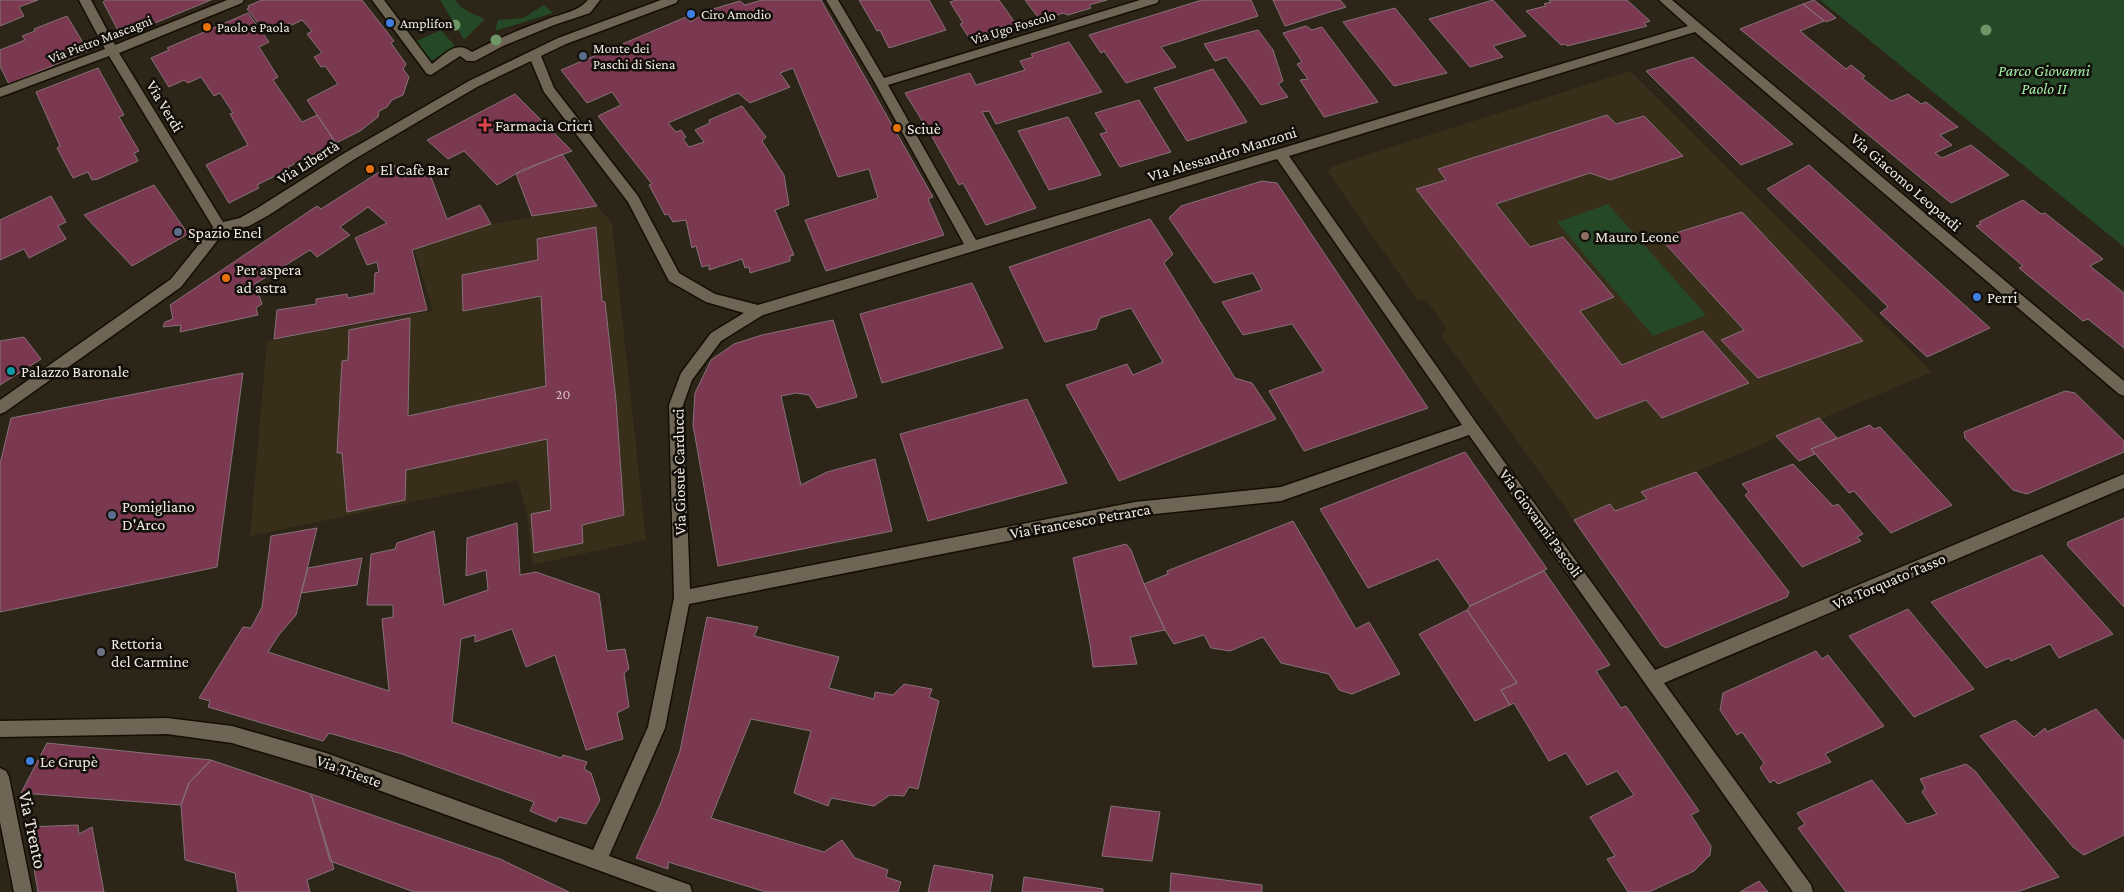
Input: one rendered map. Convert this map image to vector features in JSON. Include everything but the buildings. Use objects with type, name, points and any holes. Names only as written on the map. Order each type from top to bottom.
[{"type":"street","name":"Via Verdi","points":[[85,0],[112,51],[220,228]]},
{"type":"street","name":"Via Pietro Mascagni","points":[[0,93],[112,51],[238,0]]},
{"type":"street","points":[[378,0],[431,71],[460,50],[471,58],[499,43],[550,22],[586,10],[594,0]]},
{"type":"street","name":"Via Libertà","points":[[220,228],[244,222],[264,211],[399,127],[473,84],[534,53],[672,0]]},
{"type":"street","points":[[832,0],[881,83],[972,246]]},
{"type":"street","name":"Via Ugo Foscolo","points":[[881,83],[1153,0]]},
{"type":"street","name":"Via Giacomo Leopardi","points":[[1665,0],[2124,390]]},
{"type":"street","name":"VIa Alessandro Manzoni","points":[[758,311],[1696,28]]},
{"type":"street","points":[[534,53],[548,89],[633,199],[674,277],[711,298],[758,311]]},
{"type":"street","name":"Via Giovanni Pascoli","points":[[1280,153],[1472,428],[1804,892]]},
{"type":"street","points":[[0,408],[176,283],[220,228]]},
{"type":"street","name":"Via Giosuè Carducci","points":[[598,860],[656,728],[682,598],[676,405],[686,377],[716,337],[758,311]]},
{"type":"street","name":"Via Francesco Petrarca","points":[[682,598],[1135,508],[1281,494],[1472,428]]},
{"type":"street","name":"Via Torquato Tasso","points":[[1653,679],[2124,481]]},
{"type":"street","name":"Via Trieste","points":[[0,728],[167,726],[193,728],[277,746],[683,892]]},
{"type":"street","name":"Via Trento","points":[[0,777],[24,892]]},
{"type":"shaded area","name":"Mauro Leone","points":[[1630,71],[1932,372],[1696,472],[1641,492],[1646,499],[1615,511],[1610,505],[1574,520],[1441,335],[1447,329],[1426,300],[1418,301],[1328,172],[1332,166]]},
{"type":"shaded area","points":[[597,206],[612,223],[646,540],[532,565],[527,514],[518,480],[250,536],[267,341],[433,311],[414,249],[491,224]]},
{"type":"green space","points":[[440,0],[455,0],[464,9],[485,19],[464,40]]},
{"type":"green space","name":"Parco Giovanni Paolo II","points":[[1820,0],[2124,0],[2124,247]]},
{"type":"green space","points":[[544,5],[553,13],[495,31],[498,20],[523,18]]},
{"type":"green space","points":[[441,30],[455,46],[428,63],[412,43]]},
{"type":"green space","points":[[1608,204],[1706,315],[1653,336],[1557,222]]},
{"type":"place","name":"Ciro Amodio","points":[[691,14]]},
{"type":"place","name":"Amplifon","points":[[390,23]]},
{"type":"place","name":"Paolo e Paola","points":[[207,27]]},
{"type":"place","name":"Monte dei Paschi di Siena","points":[[583,56]]},
{"type":"place","name":"Farmacia Cricrì","points":[[485,125]]},
{"type":"place","name":"Sciuè","points":[[897,128]]},
{"type":"place","name":"El Cafè Bar","points":[[370,169]]},
{"type":"place","name":"Spazio Enel","points":[[178,232]]},
{"type":"place","name":"Mauro Leone","points":[[1585,236]]},
{"type":"place","name":"Per aspera ad astra","points":[[226,278]]},
{"type":"place","name":"Perri","points":[[1977,297]]},
{"type":"place","name":"Palazzo Baronale","points":[[11,371]]},
{"type":"place","name":"Pomigliano D'Arco","points":[[112,515]]},
{"type":"place","name":"Rettoria del Carmine","points":[[101,652]]},
{"type":"place","name":"Le Grupè","points":[[30,761]]}]
